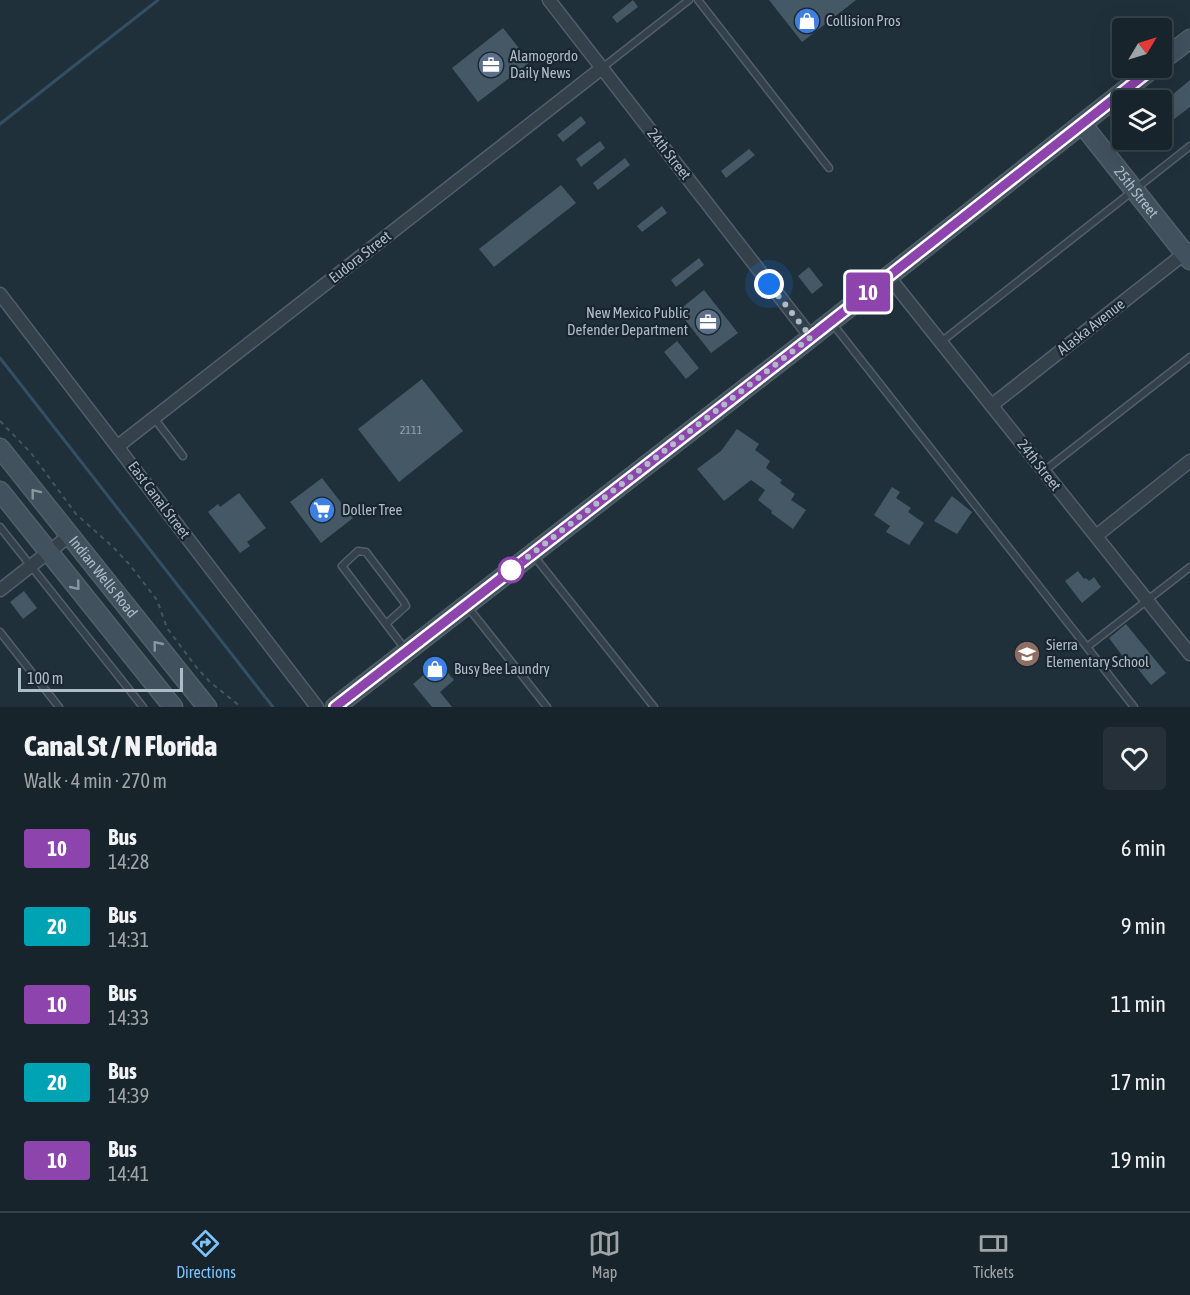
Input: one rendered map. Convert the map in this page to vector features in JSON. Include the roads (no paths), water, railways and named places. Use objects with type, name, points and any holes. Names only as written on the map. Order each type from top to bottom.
[{"type":"main road","points":[[1172,53],[1190,39]]},
{"type":"main road","points":[[335,707],[1140,78]]},
{"type":"main road","name":"25th Street","points":[[1082,124],[1188,254]]},
{"type":"main road","name":"Indian Wells Road","points":[[0,448],[207,707]]},
{"type":"main road","name":"Indian Wells Road","points":[[0,491],[173,707]]},
{"type":"street","name":"24th Street","points":[[549,0],[811,337]]},
{"type":"street","name":"Eudora Street","points":[[118,446],[602,68]]},
{"type":"street","name":"Alaska Avenue","points":[[992,405],[1188,254]]},
{"type":"street","name":"24th Street","points":[[888,276],[1190,654]]},
{"type":"street","name":"East Canal Street","points":[[0,294],[317,707]]},
{"type":"street","points":[[1096,536],[1190,461]]},
{"type":"street","points":[[0,590],[69,536]]},
{"type":"lane","points":[[602,68],[689,0]]},
{"type":"lane","points":[[698,0],[829,168]]},
{"type":"lane","points":[[940,342],[1190,146]]},
{"type":"lane","points":[[831,321],[1134,707]]},
{"type":"lane","points":[[1044,471],[1190,357]]},
{"type":"lane","points":[[154,418],[183,456]]},
{"type":"lane","points":[[0,528],[142,707]]},
{"type":"lane","points":[[386,624],[406,606],[366,552],[358,551],[342,566],[386,624],[407,651]]},
{"type":"lane","points":[[532,553],[654,707]]},
{"type":"lane","points":[[1087,647],[1190,567]]},
{"type":"lane","points":[[467,605],[547,707]]},
{"type":"lane","points":[[0,632],[59,707]]},
{"type":"waterway","points":[[0,124],[158,0]]},
{"type":"waterway","points":[[0,358],[273,707]]},
{"type":"place","name":"Collision Pros","points":[[807,21]]},
{"type":"place","name":"Alamogordo Daily News","points":[[491,65]]},
{"type":"place","name":"New Mexico Public Defender Department","points":[[708,322]]},
{"type":"place","name":"Doller Tree","points":[[322,510]]},
{"type":"place","name":"Sierra Elementary School","points":[[1027,654]]},
{"type":"place","name":"Busy Bee Laundry","points":[[435,669]]}]
